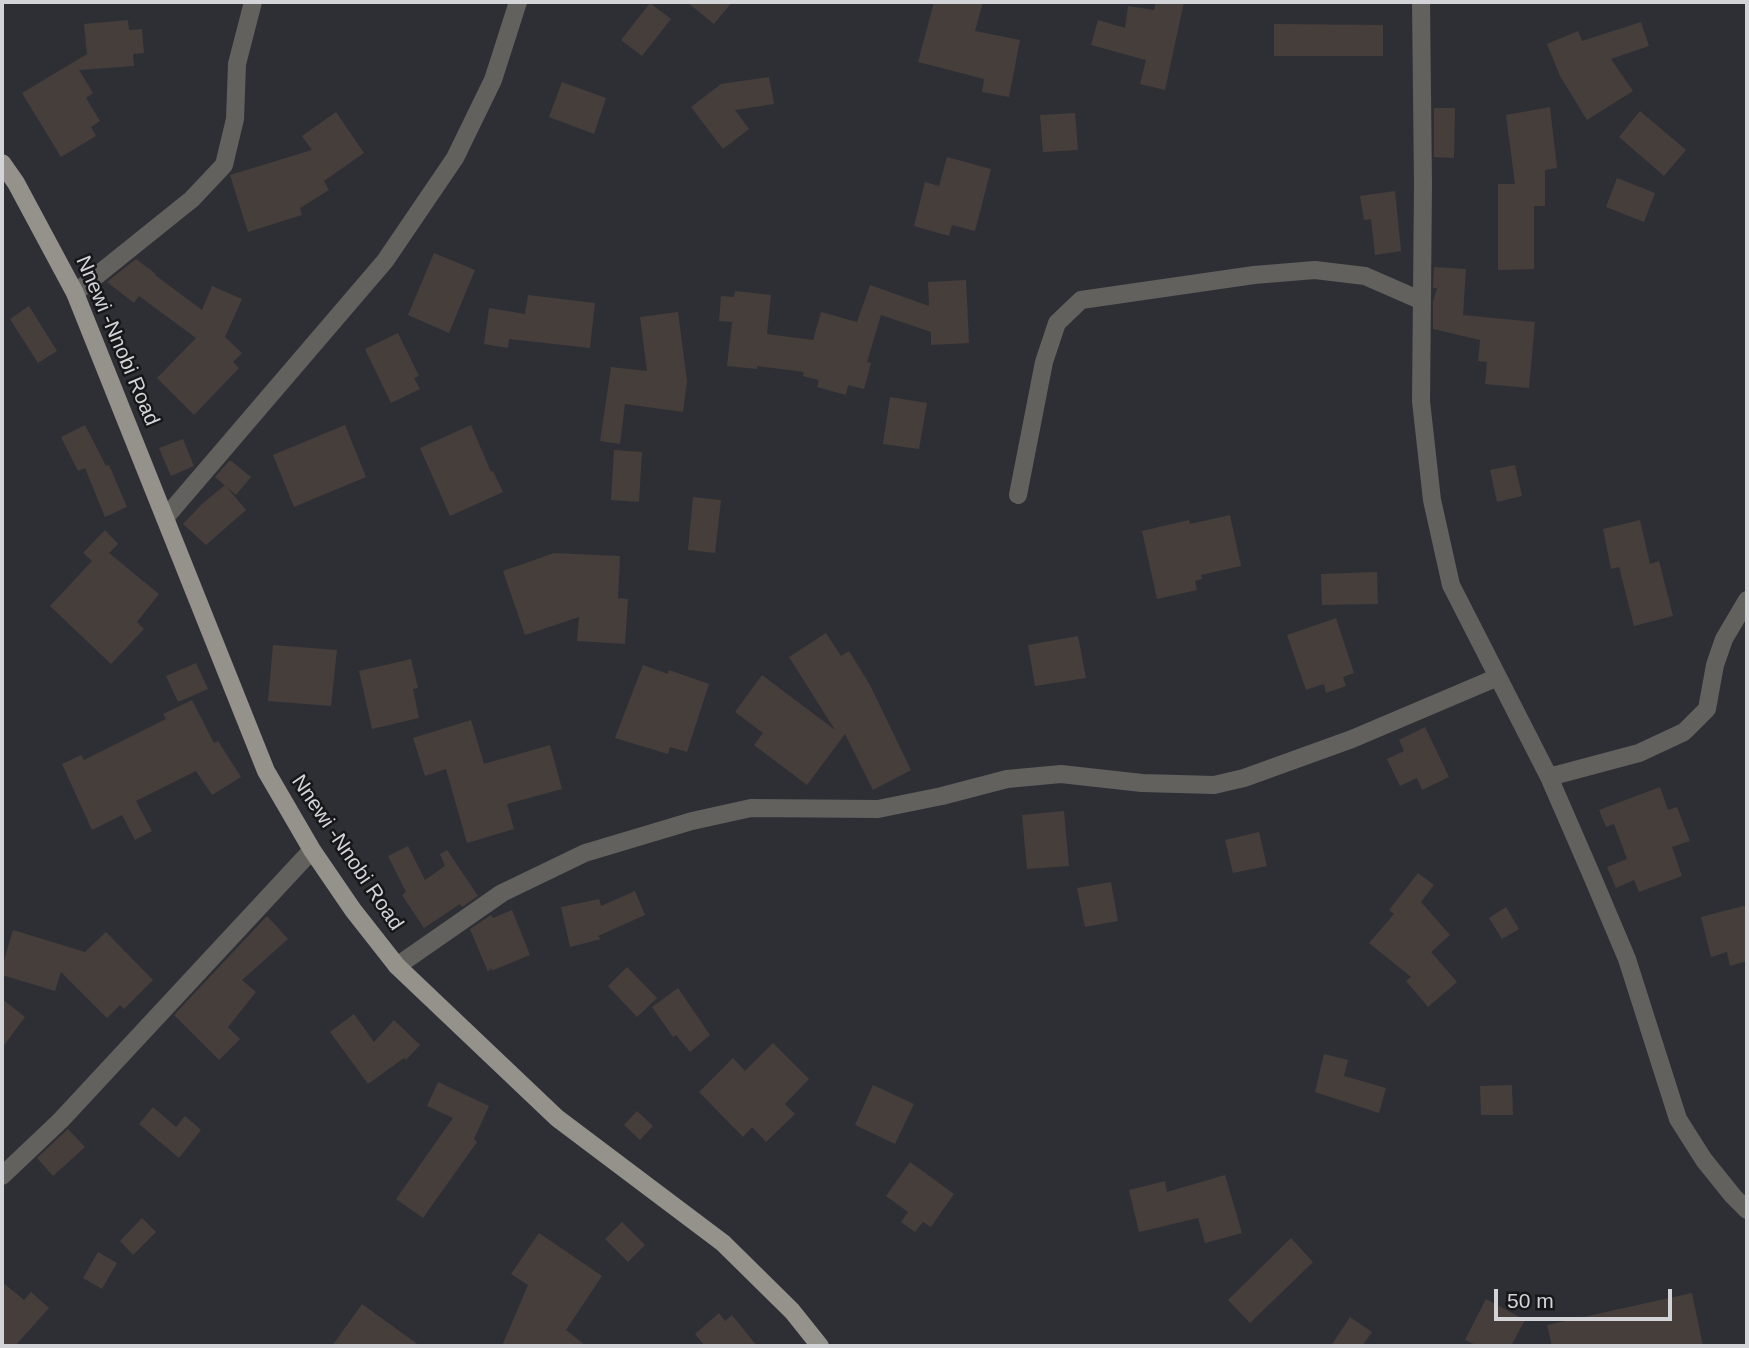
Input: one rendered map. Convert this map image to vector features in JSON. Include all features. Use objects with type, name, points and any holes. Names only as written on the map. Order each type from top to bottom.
[{"type":"main road","name":"Nnewi -Nnobi Road","points":[[2,163],[16,183],[75,293],[267,771],[312,850],[353,910],[397,966],[557,1118],[723,1243],[792,1311],[820,1346]]},
{"type":"street","points":[[75,293],[192,200],[224,165],[235,119],[237,64],[253,2]]},
{"type":"street","points":[[165,518],[385,261],[455,158],[493,80],[519,2]]},
{"type":"street","points":[[1421,2],[1421,401],[1432,500],[1451,585],[1549,776],[1627,959],[1678,1119],[1704,1160],[1732,1196],[1747,1210]]},
{"type":"street","points":[[1018,495],[1045,362],[1057,323],[1081,300],[1254,275],[1315,270],[1365,276],[1420,300]]},
{"type":"street","points":[[1549,776],[1639,753],[1684,732],[1707,709],[1715,664],[1724,639],[1747,600]]},
{"type":"street","points":[[397,966],[502,893],[586,853],[692,821],[751,808],[878,809],[1007,779],[1061,774],[1142,783],[1214,785],[1244,778],[1352,739],[1498,677]]},
{"type":"street","points":[[4,1169],[61,1120],[312,850]]},
{"type":"building","points":[[687,2],[732,2],[714,24]]},
{"type":"building","points":[[934,2],[983,2],[975,31],[1020,40],[1009,97],[982,92],[984,79],[918,62]]},
{"type":"building","points":[[1156,2],[1184,2],[1165,90],[1140,84],[1146,60],[1091,45],[1098,20],[1125,28],[1128,6],[1154,10]]},
{"type":"building","points":[[650,3],[671,19],[642,56],[621,40]]},
{"type":"building","points":[[128,20],[129,30],[142,29],[144,53],[133,54],[134,66],[79,70],[93,93],[86,98],[100,121],[91,127],[96,136],[61,157],[22,93],[87,54],[84,24]]},
{"type":"building","points":[[1641,22],[1649,46],[1611,59],[1633,91],[1587,120],[1560,76],[1547,44],[1578,31],[1582,41]]},
{"type":"building","points":[[1274,24],[1383,25],[1383,56],[1274,56]]},
{"type":"building","points":[[769,77],[774,104],[735,110],[749,129],[723,149],[691,107],[721,84]]},
{"type":"building","points":[[562,82],[606,98],[594,134],[549,117]]},
{"type":"building","points":[[1550,107],[1557,168],[1545,170],[1545,206],[1534,206],[1534,269],[1498,270],[1498,184],[1515,184],[1506,115]]},
{"type":"building","points":[[1434,108],[1455,108],[1454,158],[1434,157]]},
{"type":"building","points":[[1640,111],[1686,150],[1664,176],[1619,137]]},
{"type":"building","points":[[336,112],[364,153],[324,181],[329,190],[300,208],[302,215],[248,232],[230,175],[312,150],[302,136]]},
{"type":"building","points":[[1075,113],[1078,150],[1043,152],[1040,115]]},
{"type":"building","points":[[947,157],[991,169],[975,231],[952,225],[949,236],[914,226],[925,182],[939,186]]},
{"type":"building","points":[[1617,178],[1655,193],[1644,222],[1606,207]]},
{"type":"building","points":[[1395,191],[1401,251],[1375,255],[1371,219],[1364,220],[1360,196]]},
{"type":"building","points":[[434,253],[475,270],[449,333],[408,315]]},
{"type":"building","points":[[136,259],[202,310],[212,286],[242,299],[225,337],[242,353],[233,362],[239,368],[194,415],[157,378],[196,338],[139,296],[134,303],[107,282]]},
{"type":"building","points":[[1434,267],[1466,269],[1463,315],[1535,322],[1529,388],[1485,384],[1487,362],[1478,361],[1480,340],[1433,329],[1433,302],[1437,288],[1433,288]]},
{"type":"building","points":[[966,280],[969,343],[931,345],[931,332],[881,315],[867,362],[871,363],[864,389],[848,385],[846,395],[817,387],[819,380],[803,376],[804,372],[757,366],[757,369],[727,366],[732,322],[719,321],[721,296],[734,297],[735,291],[771,295],[767,334],[813,340],[821,312],[857,322],[870,285],[929,306],[928,282]]},
{"type":"building","points":[[528,295],[595,303],[590,348],[509,339],[508,348],[484,344],[489,308],[525,314]]},
{"type":"building","points":[[29,306],[57,351],[38,363],[10,319]]},
{"type":"building","points":[[678,312],[687,381],[683,412],[625,404],[620,444],[600,441],[611,367],[647,371],[640,317]]},
{"type":"building","points":[[398,333],[419,376],[414,378],[420,389],[391,403],[365,349]]},
{"type":"building","points":[[890,397],[927,403],[919,449],[883,444]]},
{"type":"building","points":[[85,425],[106,466],[109,465],[127,507],[105,517],[85,468],[78,471],[61,437]]},
{"type":"building","points":[[345,425],[366,477],[294,507],[273,455]]},
{"type":"building","points":[[471,425],[491,472],[493,471],[503,492],[450,516],[420,448]]},
{"type":"building","points":[[183,439],[194,466],[171,476],[159,448]]},
{"type":"building","points":[[614,450],[642,452],[639,502],[611,500]]},
{"type":"building","points":[[230,460],[251,477],[236,495],[215,477]]},
{"type":"building","points":[[1515,465],[1522,496],[1497,502],[1490,470]]},
{"type":"building","points":[[225,485],[246,510],[206,545],[183,524]]},
{"type":"building","points":[[693,497],[721,500],[715,553],[688,550]]},
{"type":"building","points":[[1230,515],[1241,566],[1201,575],[1202,579],[1195,581],[1197,590],[1157,599],[1142,531],[1189,520],[1190,524]]},
{"type":"building","points":[[1640,520],[1650,564],[1659,561],[1673,616],[1634,626],[1619,567],[1611,569],[1603,529]]},
{"type":"building","points":[[105,530],[118,544],[109,553],[159,594],[137,622],[144,629],[111,664],[50,606],[92,561],[83,553]]},
{"type":"building","points":[[554,553],[620,556],[618,598],[628,599],[625,644],[577,641],[579,617],[525,635],[503,571]]},
{"type":"building","points":[[1377,572],[1378,604],[1322,605],[1321,574]]},
{"type":"building","points":[[1336,618],[1354,673],[1343,677],[1346,686],[1326,693],[1324,684],[1306,690],[1287,635]]},
{"type":"building","points":[[826,633],[841,656],[849,651],[870,685],[911,770],[873,790],[845,734],[807,785],[754,745],[763,733],[735,712],[762,675],[835,730],[789,657]]},
{"type":"building","points":[[1078,636],[1086,678],[1035,686],[1028,645]]},
{"type":"building","points":[[273,645],[337,650],[331,706],[268,701]]},
{"type":"building","points":[[411,659],[418,688],[413,689],[419,718],[372,729],[359,671]]},
{"type":"building","points":[[196,663],[208,689],[178,702],[166,676]]},
{"type":"building","points":[[643,665],[668,674],[669,670],[709,684],[687,752],[670,747],[668,754],[615,738]]},
{"type":"building","points":[[192,700],[214,743],[218,741],[241,777],[212,795],[196,771],[136,801],[152,831],[135,840],[122,815],[92,830],[62,764],[81,755],[84,760],[166,719],[163,714]]},
{"type":"building","points":[[471,720],[484,764],[550,745],[562,789],[507,804],[514,829],[467,843],[446,769],[425,776],[413,738]]},
{"type":"building","points":[[1425,727],[1449,777],[1422,790],[1417,778],[1400,786],[1387,759],[1404,751],[1399,740]]},
{"type":"building","points":[[1660,787],[1668,810],[1677,807],[1690,841],[1672,847],[1682,876],[1639,892],[1634,880],[1616,888],[1607,867],[1627,859],[1614,824],[1606,827],[1599,810]]},
{"type":"building","points":[[1064,811],[1069,866],[1027,869],[1022,815]]},
{"type":"building","points":[[1259,832],[1267,866],[1233,873],[1225,840]]},
{"type":"building","points":[[408,846],[425,880],[445,866],[440,854],[447,850],[478,896],[462,907],[460,904],[424,928],[402,895],[406,892],[388,856]]},
{"type":"building","points":[[1418,873],[1434,885],[1421,902],[1450,935],[1431,952],[1457,982],[1428,1007],[1406,981],[1411,977],[1369,943],[1394,914],[1389,910]]},
{"type":"building","points":[[1111,882],[1118,921],[1085,927],[1077,888]]},
{"type":"building","points":[[635,891],[645,915],[598,936],[601,939],[570,947],[561,907],[599,899],[601,906]]},
{"type":"building","points":[[1747,905],[1747,961],[1730,966],[1727,952],[1711,957],[1701,917]]},
{"type":"building","points":[[1506,907],[1519,929],[1502,939],[1489,918]]},
{"type":"building","points":[[512,910],[530,955],[491,971],[492,967],[488,972],[470,929],[491,915],[493,918]]},
{"type":"building","points":[[267,916],[288,939],[242,980],[256,992],[228,1027],[240,1039],[219,1060],[174,1015]]},
{"type":"building","points":[[13,930],[85,952],[106,932],[153,980],[124,1009],[120,1005],[107,1018],[61,972],[55,991],[2,975]]},
{"type":"building","points":[[627,967],[657,998],[637,1017],[608,986]]},
{"type":"building","points":[[678,988],[710,1035],[690,1052],[676,1035],[673,1037],[652,1007]]},
{"type":"building","points":[[2,999],[25,1017],[2,1048]]},
{"type":"building","points":[[354,1014],[374,1042],[394,1020],[420,1045],[406,1060],[404,1058],[368,1084],[330,1032]]},
{"type":"building","points":[[773,1043],[809,1079],[785,1104],[795,1114],[766,1142],[752,1127],[743,1137],[699,1092],[733,1058],[745,1071]]},
{"type":"building","points":[[1324,1054],[1348,1060],[1344,1076],[1386,1088],[1379,1113],[1315,1092]]},
{"type":"building","points":[[438,1082],[489,1106],[474,1139],[477,1142],[423,1218],[396,1199],[453,1118],[427,1106]]},
{"type":"building","points":[[873,1085],[914,1104],[895,1144],[855,1125]]},
{"type":"building","points":[[1512,1085],[1513,1115],[1481,1115],[1480,1086]]},
{"type":"building","points":[[153,1107],[176,1127],[185,1116],[201,1130],[179,1158],[139,1124]]},
{"type":"building","points":[[637,1111],[653,1126],[640,1140],[624,1125]]},
{"type":"building","points":[[68,1129],[85,1147],[53,1176],[37,1158]]},
{"type":"building","points":[[910,1162],[954,1194],[931,1227],[923,1222],[915,1232],[901,1222],[908,1212],[886,1196]]},
{"type":"building","points":[[1225,1175],[1242,1233],[1205,1243],[1198,1218],[1139,1232],[1129,1190],[1165,1181],[1167,1192]]},
{"type":"building","points":[[142,1218],[156,1232],[133,1255],[120,1241]]},
{"type":"building","points":[[622,1222],[645,1245],[628,1262],[605,1239]]},
{"type":"building","points":[[539,1233],[602,1276],[566,1330],[586,1346],[502,1346],[528,1285],[511,1274]]},
{"type":"building","points":[[1291,1238],[1313,1262],[1250,1323],[1228,1300]]},
{"type":"building","points":[[98,1252],[117,1263],[102,1289],[83,1278]]},
{"type":"building","points":[[2,1282],[24,1300],[31,1292],[49,1308],[15,1346],[2,1346]]},
{"type":"building","points":[[1692,1293],[1703,1346],[1552,1346],[1547,1325]]},
{"type":"building","points":[[1486,1299],[1525,1320],[1511,1346],[1478,1346],[1465,1340]]},
{"type":"building","points":[[362,1304],[420,1346],[332,1346]]},
{"type":"building","points":[[719,1313],[725,1321],[732,1315],[757,1346],[705,1346],[695,1334]]},
{"type":"building","points":[[1350,1317],[1372,1332],[1362,1346],[1331,1346]]}]
